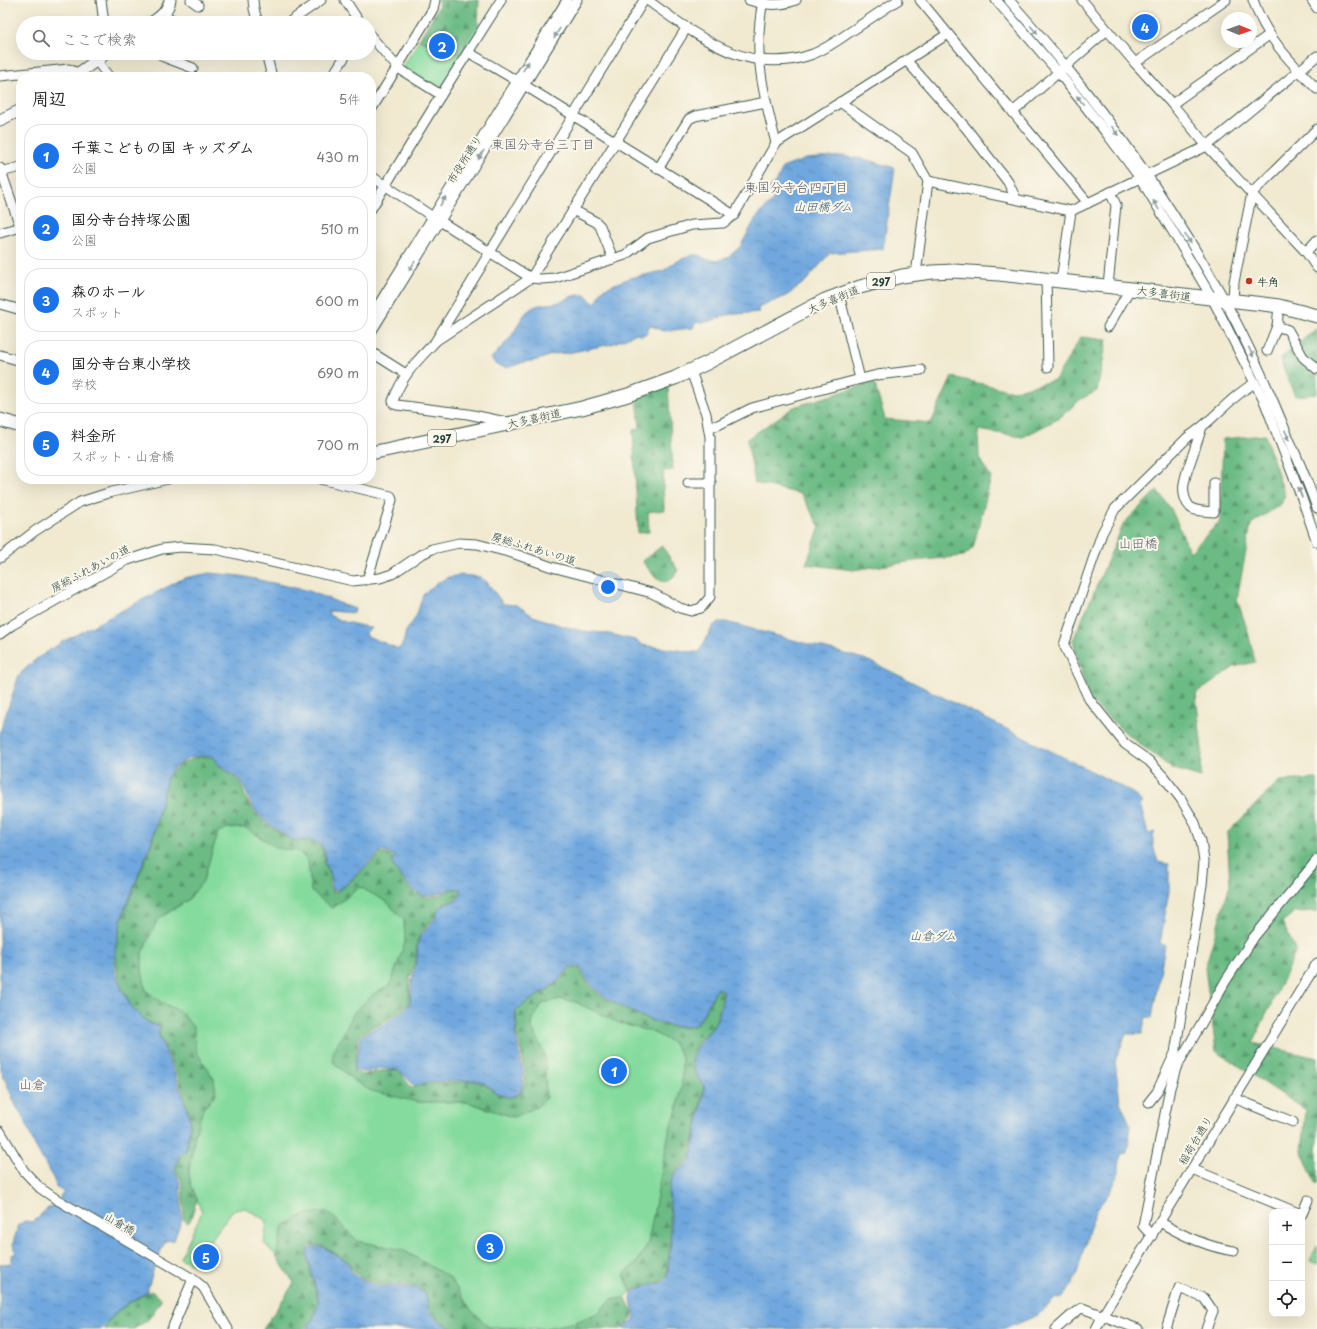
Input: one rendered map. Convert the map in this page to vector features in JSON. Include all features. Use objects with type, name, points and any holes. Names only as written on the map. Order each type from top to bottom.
[{"type":"highway","name":"大多喜街道","points":[[376,453],[616,399],[652,387],[725,355],[809,308],[839,294],[886,280],[916,274],[932,272],[969,272],[1046,278],[1279,306],[1317,316]]},
{"type":"highway","points":[[0,420],[16,425]]},
{"type":"main road","points":[[163,15],[170,0]]},
{"type":"main road","points":[[79,72],[96,60]]},
{"type":"main road","points":[[0,120],[16,112]]},
{"type":"street","points":[[102,0],[103,16]]},
{"type":"street","points":[[253,0],[256,16]]},
{"type":"street","points":[[298,16],[321,0]]},
{"type":"street","points":[[345,0],[355,16]]},
{"type":"street","points":[[376,102],[433,9],[435,0]]},
{"type":"street","points":[[376,201],[501,0]]},
{"type":"street","name":"市役所通り","points":[[376,323],[437,219],[520,83],[567,0]]},
{"type":"street","name":"市役所通り","points":[[520,83],[577,0]]},
{"type":"street","points":[[512,423],[468,414],[394,404],[393,401],[398,386],[406,374],[435,342],[573,116],[646,0],[686,27],[732,53],[759,60],[779,60],[797,58],[814,53],[838,40],[898,0]]},
{"type":"street","points":[[748,0],[777,5],[796,0]]},
{"type":"street","points":[[920,0],[1088,203]]},
{"type":"street","points":[[996,0],[1062,70]]},
{"type":"street","points":[[1009,0],[1143,176],[1223,300],[1255,361],[1317,508]]},
{"type":"street","points":[[1082,0],[1207,146],[1311,254],[1317,268]]},
{"type":"street","points":[[1136,63],[1226,0]]},
{"type":"street","points":[[1253,0],[1256,11],[1269,35],[1288,59],[1317,89]]},
{"type":"street","points":[[1312,0],[1317,8]]},
{"type":"street","points":[[763,2],[759,29],[759,60],[766,102],[776,143]]},
{"type":"street","points":[[435,342],[531,278],[686,27]]},
{"type":"street","points":[[1013,112],[1107,30]]},
{"type":"street","points":[[376,179],[531,278],[541,280],[555,278],[624,255],[648,238],[692,224],[723,223],[734,215],[776,143],[948,34]]},
{"type":"street","points":[[1172,104],[1269,35]]},
{"type":"street","points":[[376,42],[398,68],[441,95]]},
{"type":"street","points":[[468,52],[734,215]]},
{"type":"street","points":[[928,181],[1071,212],[1207,146],[1317,56]]},
{"type":"street","points":[[96,60],[105,72]]},
{"type":"street","points":[[172,60],[193,68]]},
{"type":"street","points":[[268,60],[271,72]]},
{"type":"street","points":[[335,72],[343,60]]},
{"type":"street","points":[[906,60],[966,128],[1008,182],[1016,200]]},
{"type":"street","points":[[39,72],[69,69],[72,72]]},
{"type":"street","points":[[0,76],[16,74]]},
{"type":"street","points":[[658,169],[689,119],[694,116],[766,102]]},
{"type":"street","points":[[840,102],[912,153],[928,181],[916,274]]},
{"type":"street","points":[[1223,300],[1234,282],[1252,193],[1317,129]]},
{"type":"street","points":[[16,168],[0,170],[16,213]]},
{"type":"street","points":[[1108,286],[1116,205],[1110,192]]},
{"type":"street","points":[[573,210],[596,222],[600,226],[613,259]]},
{"type":"street","points":[[1061,280],[1071,212]]},
{"type":"street","name":"市役所通り","points":[[376,310],[437,219]]},
{"type":"street","points":[[0,233],[16,228]]},
{"type":"street","points":[[1311,254],[1317,240]]},
{"type":"street","points":[[1046,278],[1048,367]]},
{"type":"street","points":[[1108,327],[1130,289]]},
{"type":"street","points":[[839,294],[860,379]]},
{"type":"street","points":[[1223,300],[1255,383],[1277,433],[1317,542]]},
{"type":"street","points":[[0,304],[16,309]]},
{"type":"street","points":[[1266,351],[1277,326],[1279,306]]},
{"type":"street","points":[[1277,326],[1288,330],[1303,357],[1317,369]]},
{"type":"street","points":[[376,355],[406,374]]},
{"type":"street","points":[[0,356],[16,360]]},
{"type":"street","points":[[709,427],[718,425],[752,408],[877,375],[921,370]]},
{"type":"street","name":"房総ふれあいの道","points":[[0,634],[12,625],[124,561],[162,549],[180,547],[215,549],[353,581],[380,578],[392,574],[420,555],[432,549],[459,544],[477,544],[512,553],[552,567],[652,593],[680,608],[691,611],[701,608],[710,597],[711,483],[709,427],[701,398],[691,371]]},
{"type":"street","points":[[1149,1102],[1157,1092],[1175,1053],[1202,885],[1204,862],[1201,841],[1195,823],[1190,814],[1181,799],[1163,776],[1149,761],[1125,744],[1089,699],[1064,645],[1102,533],[1115,509],[1188,437],[1201,430],[1235,395],[1255,383]]},
{"type":"street","points":[[1201,430],[1184,484],[1184,495],[1190,507],[1194,510],[1214,512],[1214,483]]},
{"type":"street","points":[[688,483],[711,483]]},
{"type":"street","points":[[0,558],[35,531],[80,502],[108,493],[147,484]]},
{"type":"street","points":[[341,484],[391,496],[392,500],[367,580]]},
{"type":"street","points":[[1152,1236],[1143,1226],[1170,1088],[1176,1068],[1225,982],[1254,938],[1317,860]]},
{"type":"street","name":"稲荷台通り","points":[[1096,1329],[1234,1098],[1317,963]]},
{"type":"street","points":[[1234,1098],[1293,1122]]},
{"type":"street","name":"山倉橋","points":[[0,1131],[24,1171],[40,1188],[56,1199],[193,1279],[203,1287],[228,1329]]},
{"type":"street","points":[[1192,1169],[1289,1209]]},
{"type":"street","points":[[1304,1209],[1308,1200]]},
{"type":"street","points":[[1160,1222],[1193,1240],[1234,1251]]},
{"type":"street","points":[[172,1329],[193,1279]]},
{"type":"street","points":[[1166,1329],[1179,1288],[1204,1298],[1213,1311],[1206,1329]]},
{"type":"street","points":[[1056,1329],[1065,1322],[1074,1311],[1082,1308],[1138,1329]]},
{"type":"green space","points":[[438,0],[479,0],[478,24],[468,38],[462,55],[419,40],[437,10],[439,5]]},
{"type":"green space","points":[[437,10],[481,26],[442,89],[438,90],[403,67]]},
{"type":"green space","points":[[1317,328],[1317,394],[1295,396],[1280,359]]},
{"type":"green space","points":[[1081,337],[1107,340],[1097,391],[1081,399],[1058,419],[1023,437],[978,430],[979,458],[991,478],[973,548],[964,556],[914,561],[853,570],[806,564],[820,527],[801,494],[755,483],[747,439],[794,407],[874,382],[885,419],[931,423],[952,377],[1013,391],[1055,380]]},
{"type":"green space","points":[[668,386],[673,470],[663,471],[664,510],[648,512],[649,532],[638,533],[633,430],[640,429],[637,396]]},
{"type":"green space","points":[[1265,435],[1285,496],[1281,504],[1251,524],[1237,599],[1248,632],[1255,662],[1234,667],[1196,694],[1202,751],[1201,777],[1171,768],[1126,733],[1089,700],[1073,640],[1124,523],[1157,490],[1171,509],[1190,552],[1220,521],[1223,439]]},
{"type":"green space","points":[[662,546],[678,570],[668,581],[659,580],[642,561]]},
{"type":"green space","points":[[201,757],[213,757],[216,763],[240,782],[252,809],[265,823],[292,841],[314,842],[321,847],[325,855],[324,863],[331,877],[328,885],[333,893],[342,889],[382,853],[393,857],[391,863],[398,874],[408,886],[420,895],[433,897],[460,889],[460,894],[457,899],[447,903],[438,910],[434,918],[420,934],[417,942],[416,960],[410,978],[409,1003],[381,1024],[367,1030],[359,1037],[353,1071],[363,1075],[379,1071],[398,1070],[410,1086],[415,1087],[429,1083],[473,1081],[484,1084],[497,1094],[509,1098],[517,1096],[522,1091],[525,1082],[525,1072],[520,1044],[516,1034],[516,1011],[558,982],[571,968],[579,968],[588,982],[607,1000],[648,1020],[663,1025],[689,1028],[697,1024],[717,989],[723,992],[718,1015],[714,1024],[696,1045],[693,1051],[693,1069],[704,1086],[690,1159],[686,1164],[676,1170],[668,1191],[670,1239],[667,1274],[661,1282],[646,1285],[631,1291],[624,1274],[636,1264],[648,1243],[669,1132],[677,1110],[682,1084],[682,1057],[674,1043],[652,1032],[619,1023],[576,1002],[560,999],[543,1003],[533,1019],[532,1028],[545,1055],[546,1098],[537,1107],[514,1117],[467,1102],[418,1102],[371,1091],[353,1080],[333,1062],[333,1052],[355,1011],[375,993],[390,986],[405,942],[404,920],[387,902],[360,887],[332,908],[311,891],[308,861],[298,851],[277,848],[246,828],[228,828],[218,832],[203,881],[188,900],[158,919],[142,953],[142,970],[146,991],[161,1002],[181,1012],[194,1028],[196,1051],[214,1079],[216,1094],[203,1109],[196,1131],[189,1170],[190,1182],[197,1199],[190,1221],[187,1223],[184,1220],[182,1181],[176,1169],[180,1156],[187,1149],[191,1122],[189,1112],[178,1077],[159,1034],[161,1025],[149,1023],[131,1006],[122,987],[117,971],[116,949],[122,919],[152,843],[168,777],[183,763]]},
{"type":"green space","points":[[1317,779],[1317,911],[1295,912],[1282,922],[1296,951],[1253,1043],[1317,1058],[1317,1184],[1315,1183],[1302,1152],[1306,1110],[1216,1051],[1205,968],[1230,884],[1227,833],[1279,781]]},
{"type":"green space","points":[[228,828],[246,828],[277,848],[298,851],[308,861],[311,891],[332,908],[360,887],[387,902],[404,920],[406,942],[389,987],[375,993],[334,1062],[418,1102],[467,1102],[513,1117],[546,1098],[545,1055],[532,1028],[533,1019],[543,1003],[560,999],[576,1002],[619,1023],[652,1032],[674,1043],[682,1057],[682,1084],[677,1110],[669,1132],[648,1243],[636,1264],[624,1274],[631,1291],[625,1298],[611,1299],[598,1313],[576,1322],[541,1329],[489,1327],[471,1310],[450,1278],[403,1250],[358,1241],[327,1211],[283,1226],[276,1256],[264,1243],[267,1221],[245,1208],[232,1211],[193,1265],[180,1258],[202,1212],[190,1182],[189,1170],[196,1130],[203,1109],[216,1094],[214,1079],[196,1051],[193,1028],[181,1012],[161,1002],[146,991],[142,970],[142,953],[158,919],[188,900],[203,881],[218,832]]},
{"type":"green space","points":[[327,1211],[358,1241],[403,1250],[450,1278],[471,1310],[489,1327],[541,1329],[453,1329],[437,1318],[429,1309],[426,1293],[417,1287],[406,1284],[376,1284],[360,1277],[352,1269],[349,1262],[323,1246],[309,1245],[306,1254],[318,1301],[312,1320],[304,1329],[263,1329],[294,1283],[276,1256],[283,1226],[303,1215]]},
{"type":"green space","points":[[1317,1246],[1317,1264],[1310,1261]]},
{"type":"green space","points":[[151,1291],[162,1299],[148,1320],[134,1329],[104,1329],[114,1315],[129,1303]]},
{"type":"green space","points":[[625,1298],[633,1315],[630,1321],[621,1329],[541,1329],[576,1322],[598,1313],[611,1299]]},
{"type":"water","name":"山田橋ダム","points":[[844,156],[868,160],[895,168],[883,249],[830,253],[807,280],[788,295],[758,308],[759,312],[726,315],[711,321],[695,323],[693,328],[663,331],[649,326],[647,333],[641,336],[637,333],[612,344],[567,353],[554,354],[507,368],[496,365],[491,358],[510,338],[522,317],[528,310],[535,306],[556,303],[581,295],[586,295],[592,302],[596,303],[603,289],[630,278],[663,271],[674,263],[691,255],[698,255],[706,259],[716,261],[727,258],[740,247],[756,218],[774,199],[769,190],[780,175],[782,168],[806,159]]},
{"type":"water","name":"山倉ダム","points":[[210,573],[241,576],[309,591],[355,609],[354,613],[329,611],[329,615],[345,622],[372,628],[366,632],[367,636],[399,649],[403,643],[406,631],[416,617],[423,595],[436,584],[448,577],[463,575],[480,577],[487,582],[503,604],[517,605],[533,616],[582,631],[605,633],[635,640],[642,645],[699,652],[713,626],[719,622],[726,622],[864,659],[1130,791],[1143,803],[1140,804],[1148,834],[1155,832],[1153,843],[1158,862],[1169,864],[1169,891],[1160,944],[1165,945],[1152,1018],[1146,1017],[1142,1034],[1126,1034],[1115,1061],[1120,1102],[1131,1126],[1127,1153],[1121,1154],[1117,1178],[1110,1192],[1097,1209],[1072,1285],[1061,1299],[1056,1298],[1038,1315],[1005,1329],[623,1329],[632,1322],[635,1317],[631,1300],[632,1292],[646,1286],[662,1283],[668,1275],[671,1239],[669,1191],[672,1180],[677,1171],[687,1165],[691,1160],[705,1086],[694,1069],[693,1058],[697,1047],[702,1039],[712,1029],[717,1019],[724,991],[717,988],[697,1023],[688,1027],[663,1024],[633,1012],[608,999],[586,978],[580,967],[571,966],[556,983],[515,1011],[515,1034],[523,1072],[523,1082],[521,1091],[517,1095],[509,1097],[497,1093],[484,1083],[474,1080],[429,1082],[415,1086],[398,1070],[378,1068],[368,1072],[363,1072],[354,1070],[361,1037],[367,1032],[383,1025],[404,1010],[410,1003],[412,979],[417,960],[418,942],[421,935],[435,919],[438,910],[447,904],[458,900],[461,894],[461,889],[451,889],[428,896],[421,894],[415,891],[404,880],[395,868],[392,863],[395,856],[382,851],[342,888],[333,891],[330,885],[332,877],[325,863],[326,855],[322,846],[314,841],[292,840],[266,822],[253,808],[241,781],[217,763],[214,756],[201,756],[188,758],[174,768],[167,777],[151,843],[121,919],[115,949],[115,971],[121,988],[131,1006],[149,1024],[160,1026],[158,1034],[176,1077],[188,1112],[190,1122],[186,1149],[179,1155],[175,1169],[180,1182],[182,1219],[174,1240],[165,1241],[153,1271],[147,1292],[129,1302],[114,1314],[102,1329],[0,1329],[0,1264],[12,1263],[12,1255],[16,1253],[13,1243],[17,1227],[24,1221],[33,1222],[48,1208],[53,1207],[64,1192],[57,1188],[33,1142],[25,1120],[16,1106],[0,1068],[0,732],[19,675],[35,660],[62,642],[184,578]]},
{"type":"water","points":[[310,1247],[323,1247],[348,1262],[351,1270],[359,1278],[376,1286],[406,1286],[416,1288],[425,1293],[428,1310],[436,1319],[451,1329],[306,1329],[313,1320],[319,1301],[307,1254]]},
{"type":"place","name":"国分寺台東小学校","points":[[1145,27]]},
{"type":"place","name":"国分寺台持塚公園","points":[[442,46]]},
{"type":"place","name":"牛角","points":[[1249,281]]},
{"type":"place","name":"千葉こどもの国 キッズダム","points":[[614,1071]]},
{"type":"place","name":"森のホール","points":[[490,1247]]},
{"type":"place","name":"料金所","points":[[206,1257]]},
{"type":"district","name":"東国分寺台三丁目","points":[[543,143]]},
{"type":"district","name":"東国分寺台四丁目","points":[[796,186]]},
{"type":"district","name":"山田橋","points":[[1138,542]]},
{"type":"district","name":"山倉","points":[[32,1083]]}]
